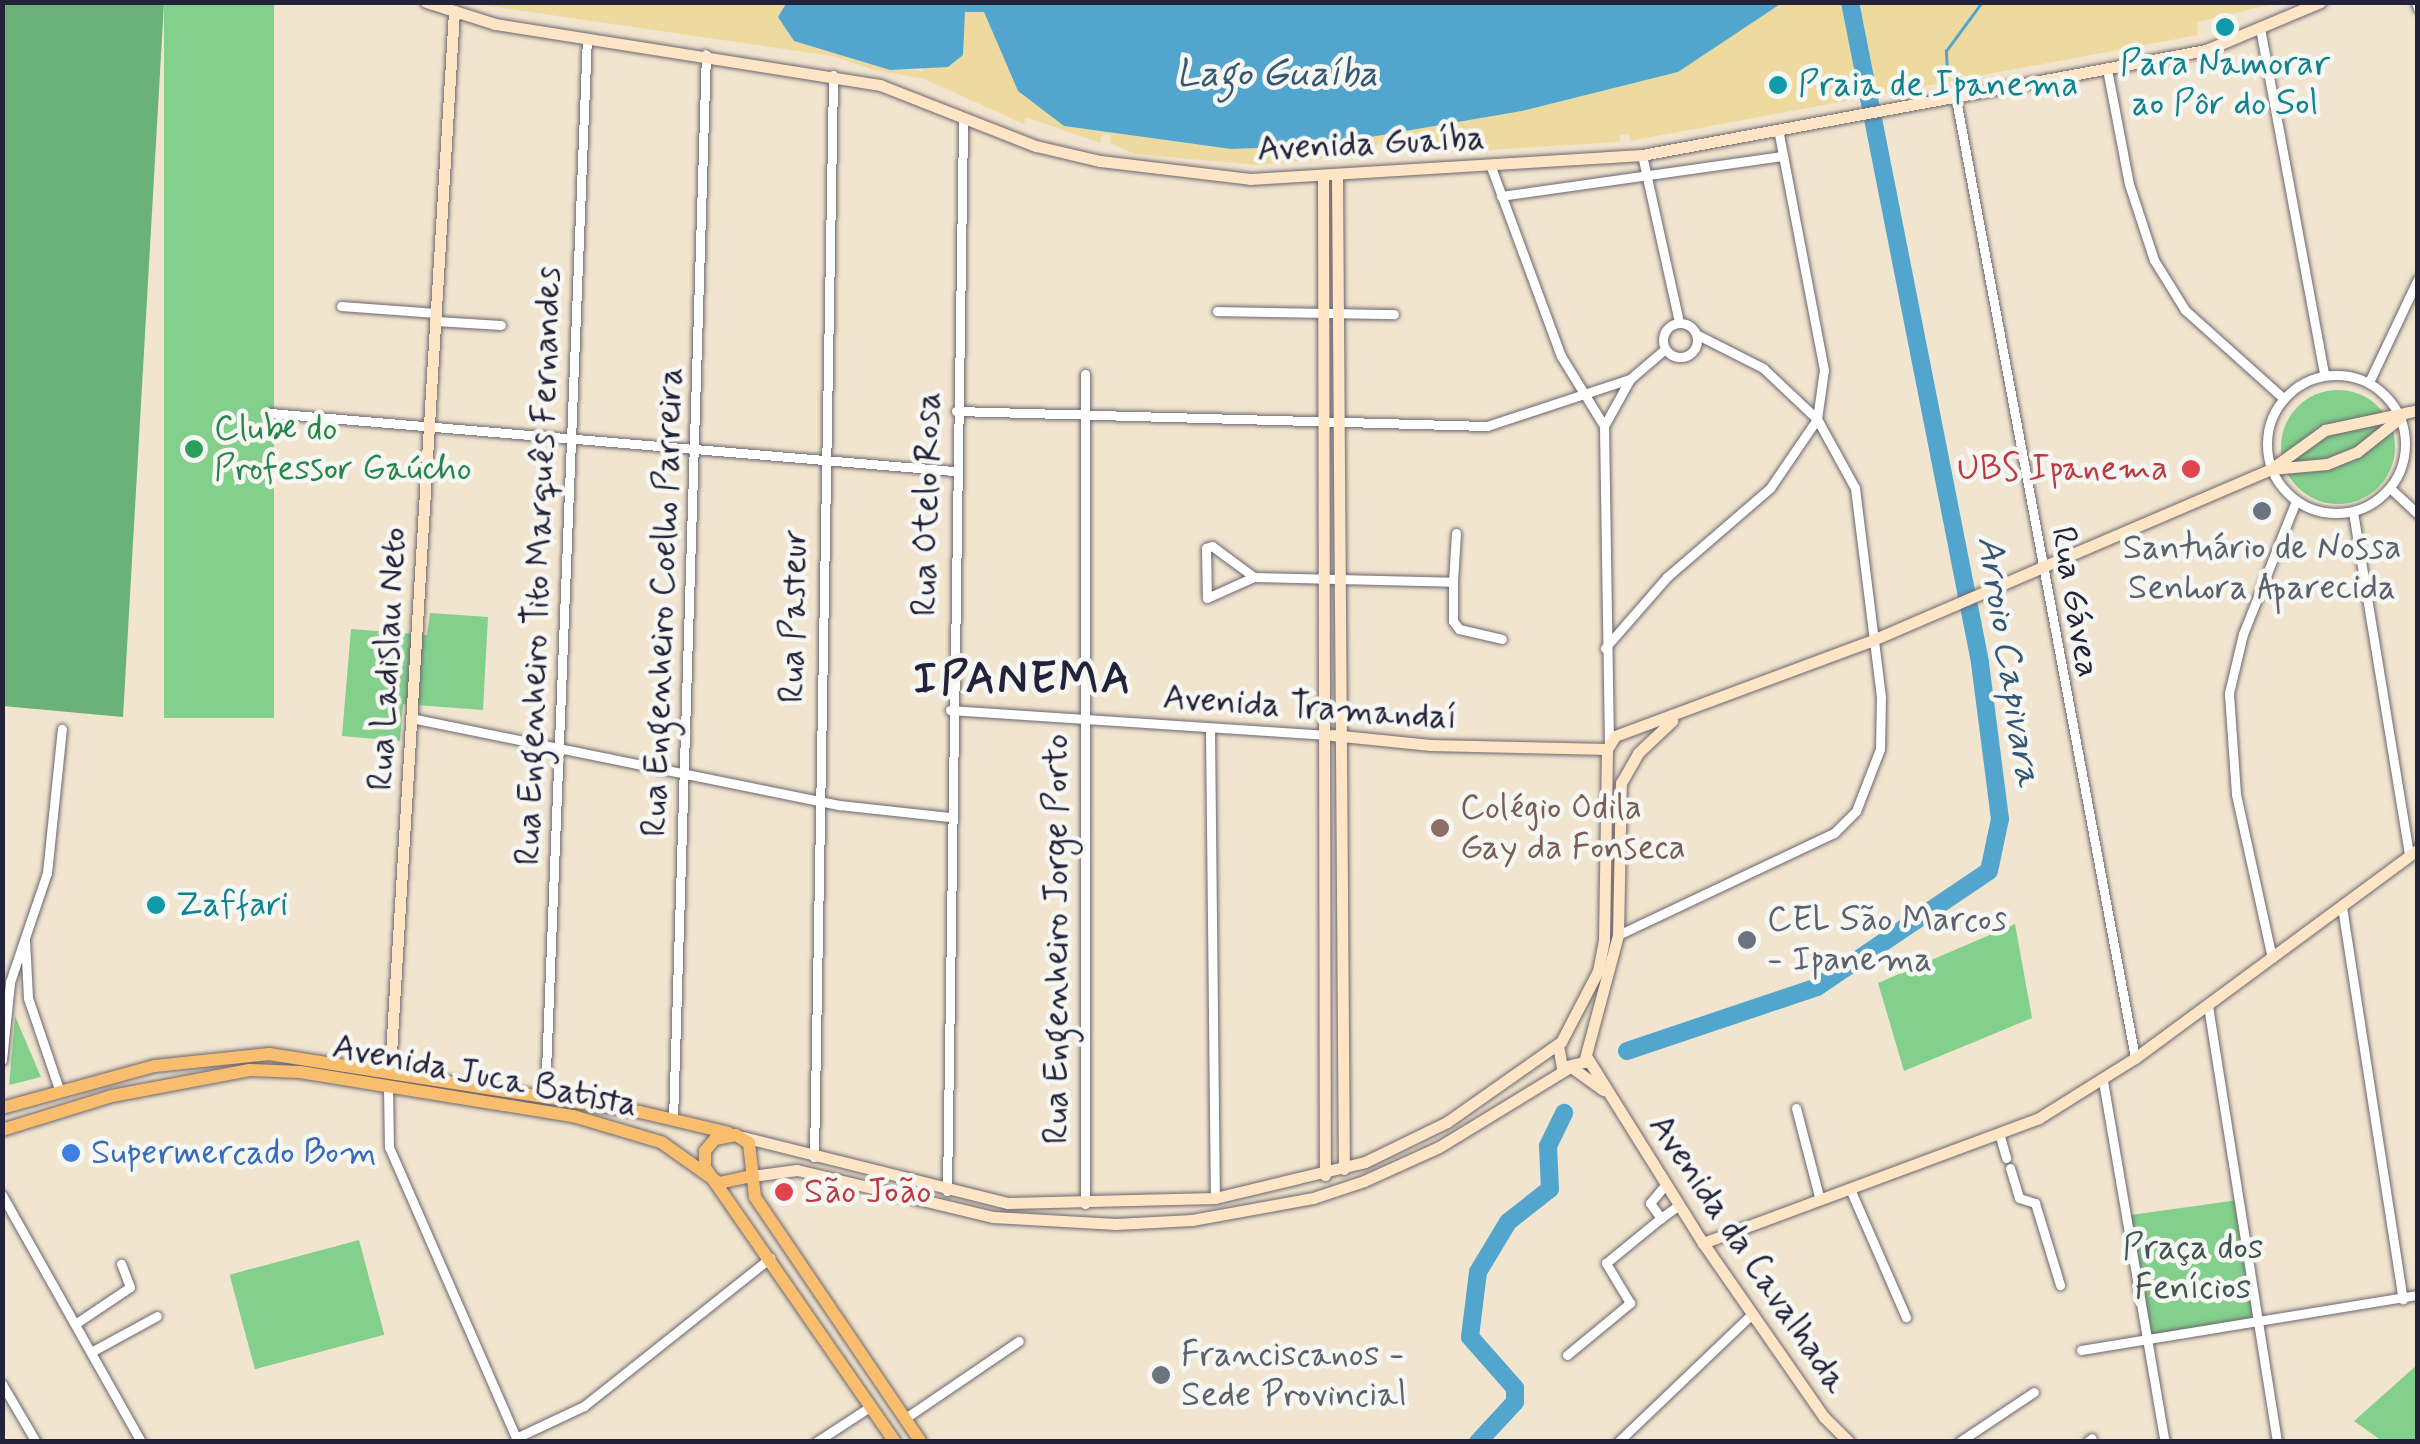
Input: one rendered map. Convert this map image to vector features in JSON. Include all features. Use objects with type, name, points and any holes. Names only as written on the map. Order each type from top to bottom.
[{"type":"main road","name":"Avenida Juca Batista","points":[[3,1106],[154,1066],[269,1054],[545,1096],[736,1135]]},
{"type":"main road","name":"Avenida Juca Batista","points":[[2,1130],[112,1096],[250,1070],[388,1086],[603,1124],[661,1142],[712,1178],[895,1442]]},
{"type":"main road","points":[[752,1176],[734,1185],[712,1178],[705,1151],[721,1135],[736,1135],[753,1150],[755,1197],[921,1442]]},
{"type":"street","name":"Avenida Guaíba","points":[[426,2],[454,11],[706,60],[832,75],[880,85],[963,118],[1100,161],[1250,179],[1642,155],[2206,50],[2320,2]]},
{"type":"street","name":"Rua Ladislau Neto","points":[[390,1070],[454,11]]},
{"type":"street","points":[[2260,28],[2324,375]]},
{"type":"street","name":"Rua Engenheiro Tito Marquês Fernandes","points":[[545,1096],[588,38]]},
{"type":"street","name":"Rua Engenheiro Coelho Parreira","points":[[673,1120],[706,60]]},
{"type":"street","points":[[2107,69],[2129,184],[2154,260],[2185,310],[2284,398]]},
{"type":"street","name":"Rua Pasteur","points":[[814,1157],[832,75]]},
{"type":"street","name":"Rua Gávea","points":[[1955,94],[2040,568],[2135,1058]]},
{"type":"street","name":"Rua Otelo Rosa","points":[[947,1191],[950,710],[963,118]]},
{"type":"street","points":[[1605,648],[1668,576],[1770,488],[1818,420],[1824,370],[1778,129]]},
{"type":"street","points":[[1618,935],[1798,856],[1856,811],[1880,748],[1856,488],[1818,420],[1763,368],[1679,322],[1642,155]]},
{"type":"street","name":"Avenida Guaíba","points":[[1500,196],[1784,156]]},
{"type":"street","points":[[1492,167],[1562,356],[1604,426]]},
{"type":"street","points":[[1330,177],[1330,580],[1337,736],[1344,1170]]},
{"type":"street","points":[[2370,382],[2418,280]]},
{"type":"street","points":[[341,306],[501,325]]},
{"type":"street","points":[[1217,311],[1329,316],[1394,314]]},
{"type":"street","points":[[1570,1069],[1556,1056],[1598,971],[1604,940],[1608,702],[1604,426],[1630,380],[1665,349],[1665,332],[1679,322]]},
{"type":"street","points":[[1665,349],[1688,356],[1698,334]]},
{"type":"street","name":"Rua Engenheiro Jorge Porto","points":[[1084,374],[1085,1204]]},
{"type":"street","points":[[2324,375],[2370,382],[2401,417],[2406,443],[2390,488],[2353,512],[2314,510],[2296,501],[2271,469],[2267,432],[2284,398],[2324,375]]},
{"type":"street","points":[[956,411],[1329,425],[1487,426],[1630,380]]},
{"type":"street","points":[[1608,749],[1625,734],[1873,640],[2271,469],[2325,430],[2401,417],[2418,410]]},
{"type":"street","points":[[270,413],[429,423],[824,465],[954,471]]},
{"type":"street","points":[[2271,469],[2327,464],[2377,440],[2401,417]]},
{"type":"street","points":[[2368,420],[2377,428],[2377,440]]},
{"type":"street","points":[[2297,450],[2293,462],[2301,468]]},
{"type":"street","points":[[2390,488],[2418,514]]},
{"type":"street","points":[[2272,958],[2236,794],[2230,693],[2243,634],[2296,501]]},
{"type":"street","points":[[1704,1243],[1999,1134],[2103,1082],[2413,852],[2353,512]]},
{"type":"street","points":[[1456,533],[1453,621],[1466,633],[1502,639]]},
{"type":"street","points":[[1254,577],[1212,546],[1206,548],[1206,598],[1254,577],[1454,582]]},
{"type":"street","points":[[1325,1176],[1323,734],[1330,580]]},
{"type":"street","points":[[1608,702],[1634,758]]},
{"type":"street","name":"Avenida Tramandaí","points":[[950,710],[1323,734],[1430,745],[1608,749]]},
{"type":"street","points":[[752,1176],[797,1170],[994,1217],[1116,1224],[1192,1220],[1313,1198],[1364,1181],[1439,1148],[1570,1069],[1586,1053],[1618,935],[1621,783],[1634,758],[1676,717]]},
{"type":"street","points":[[412,718],[560,744],[819,800],[949,817]]},
{"type":"street","points":[[2,1060],[5,997],[48,873],[62,728]]},
{"type":"street","points":[[1210,729],[1215,1198]]},
{"type":"street","points":[[1608,749],[1634,758]]},
{"type":"street","points":[[1325,883],[1340,882]]},
{"type":"street","points":[[2342,907],[2403,1298]]},
{"type":"street","points":[[25,938],[28,998],[59,1090]]},
{"type":"street","points":[[5,997],[28,998]]},
{"type":"street","points":[[2208,1006],[2277,1442]]},
{"type":"street","points":[[1326,1017],[1342,1016]]},
{"type":"street","points":[[1560,1044],[1579,1040],[1586,1053]]},
{"type":"street","name":"Avenida Juca Batista","points":[[736,1135],[947,1191],[1008,1203],[1215,1198],[1344,1170],[1447,1122],[1560,1044]]},
{"type":"street","name":"Avenida da Cavalhada","points":[[1586,1053],[1607,1092],[1752,1314],[1849,1442]]},
{"type":"street","name":"Avenida da Cavalhada","points":[[1570,1069],[1607,1092]]},
{"type":"street","points":[[2103,1082],[2165,1442]]},
{"type":"street","points":[[388,1086],[389,1147],[517,1440],[584,1406],[770,1258]]},
{"type":"street","points":[[1796,1108],[1820,1200]]},
{"type":"street","points":[[1999,1134],[2019,1198],[2035,1203],[2060,1285]]},
{"type":"street","points":[[1660,1218],[1650,1199],[1666,1184]]},
{"type":"street","points":[[1850,1189],[1906,1317]]},
{"type":"street","points":[[2,1196],[141,1442]]},
{"type":"street","points":[[1568,1355],[1630,1304],[1606,1263],[1680,1205]]},
{"type":"street","points":[[75,1324],[130,1287],[121,1264]]},
{"type":"street","points":[[2081,1350],[2418,1296]]},
{"type":"street","points":[[1618,1442],[1752,1314]]},
{"type":"street","points":[[91,1352],[157,1316]]},
{"type":"street","points":[[906,1417],[1020,1341]]},
{"type":"street","points":[[2,1384],[36,1442]]},
{"type":"street","points":[[1958,1442],[2034,1392]]},
{"type":"street","points":[[816,1442],[871,1406]]},
{"type":"green space","points":[[2,3],[164,3],[123,717],[3,706]]},
{"type":"green space","name":"Clube do Professor Gaúcho","points":[[164,3],[274,3],[274,718],[164,718]]},
{"type":"green space","points":[[2338,390],[2360,395],[2378,407],[2390,425],[2395,447],[2390,469],[2378,487],[2360,499],[2338,504],[2316,499],[2298,487],[2286,469],[2281,447],[2286,425],[2298,407],[2316,395]]},
{"type":"green space","points":[[430,613],[488,617],[483,710],[403,704],[400,741],[342,736],[351,629],[427,635]]},
{"type":"green space","points":[[2015,924],[2032,1018],[1904,1071],[1878,983]]},
{"type":"green space","points":[[15,1016],[41,1077],[9,1085],[14,1029]]},
{"type":"green space","name":"Praça dos Fenícios","points":[[2238,1200],[2255,1320],[2146,1335],[2129,1215]]},
{"type":"green space","points":[[359,1240],[384,1335],[255,1369],[230,1275]]},
{"type":"green space","points":[[2417,1365],[2417,1441],[2382,1441],[2354,1421]]},
{"type":"sand","name":"Praia de Ipanema","points":[[468,3],[787,3],[778,17],[794,41],[883,68],[922,71],[965,11],[984,12],[1018,91],[1064,126],[1231,149],[1318,146],[1522,111],[1677,72],[1782,3],[2278,3],[2197,22],[2198,35],[1630,141],[1629,134],[1620,135],[1620,142],[1454,152],[1395,152],[1379,143],[1365,155],[1257,165],[1135,154],[1110,143],[1111,135],[1102,134],[1100,143],[1026,117],[1024,124],[924,79],[874,70],[832,56]]},
{"type":"water","name":"Lago Guaíba","points":[[787,2],[1782,3],[1678,72],[1522,111],[1318,146],[1231,149],[1064,126],[1018,91],[984,12],[965,12],[963,55],[948,67],[890,70],[794,41],[778,17]]},
{"type":"waterway","name":"Arroio Capivara","points":[[1627,1051],[1817,987],[1989,871],[2000,819],[1980,662],[1850,2]]},
{"type":"waterway","points":[[1947,72],[1946,51],[1982,2]]},
{"type":"waterway","name":"Arroio Capivara","points":[[1478,1442],[1515,1402],[1515,1388],[1470,1337],[1478,1272],[1508,1222],[1550,1189],[1548,1146],[1564,1113]]},
{"type":"place","name":"Para Namorar ao Pôr do Sol","points":[[2225,27]]},
{"type":"place","name":"Praia de Ipanema","points":[[1778,85]]},
{"type":"place","name":"Clube do Professor Gaúcho","points":[[194,449]]},
{"type":"place","name":"UBS Ipanema","points":[[2191,469]]},
{"type":"place","name":"Santuário de Nossa Senhora Aparecida","points":[[2262,511]]},
{"type":"place","name":"Colégio Odila Gay da Fonseca","points":[[1440,828]]},
{"type":"place","name":"Zaffari","points":[[156,905]]},
{"type":"place","name":"CEL São Marcos - Ipanema","points":[[1747,940]]},
{"type":"place","name":"Supermercado Bom","points":[[71,1153]]},
{"type":"place","name":"São João","points":[[784,1192]]},
{"type":"place","name":"Franciscanos - Sede Provincial","points":[[1161,1375]]},
{"type":"district","name":"IPANEMA","points":[[1023,680]]}]
